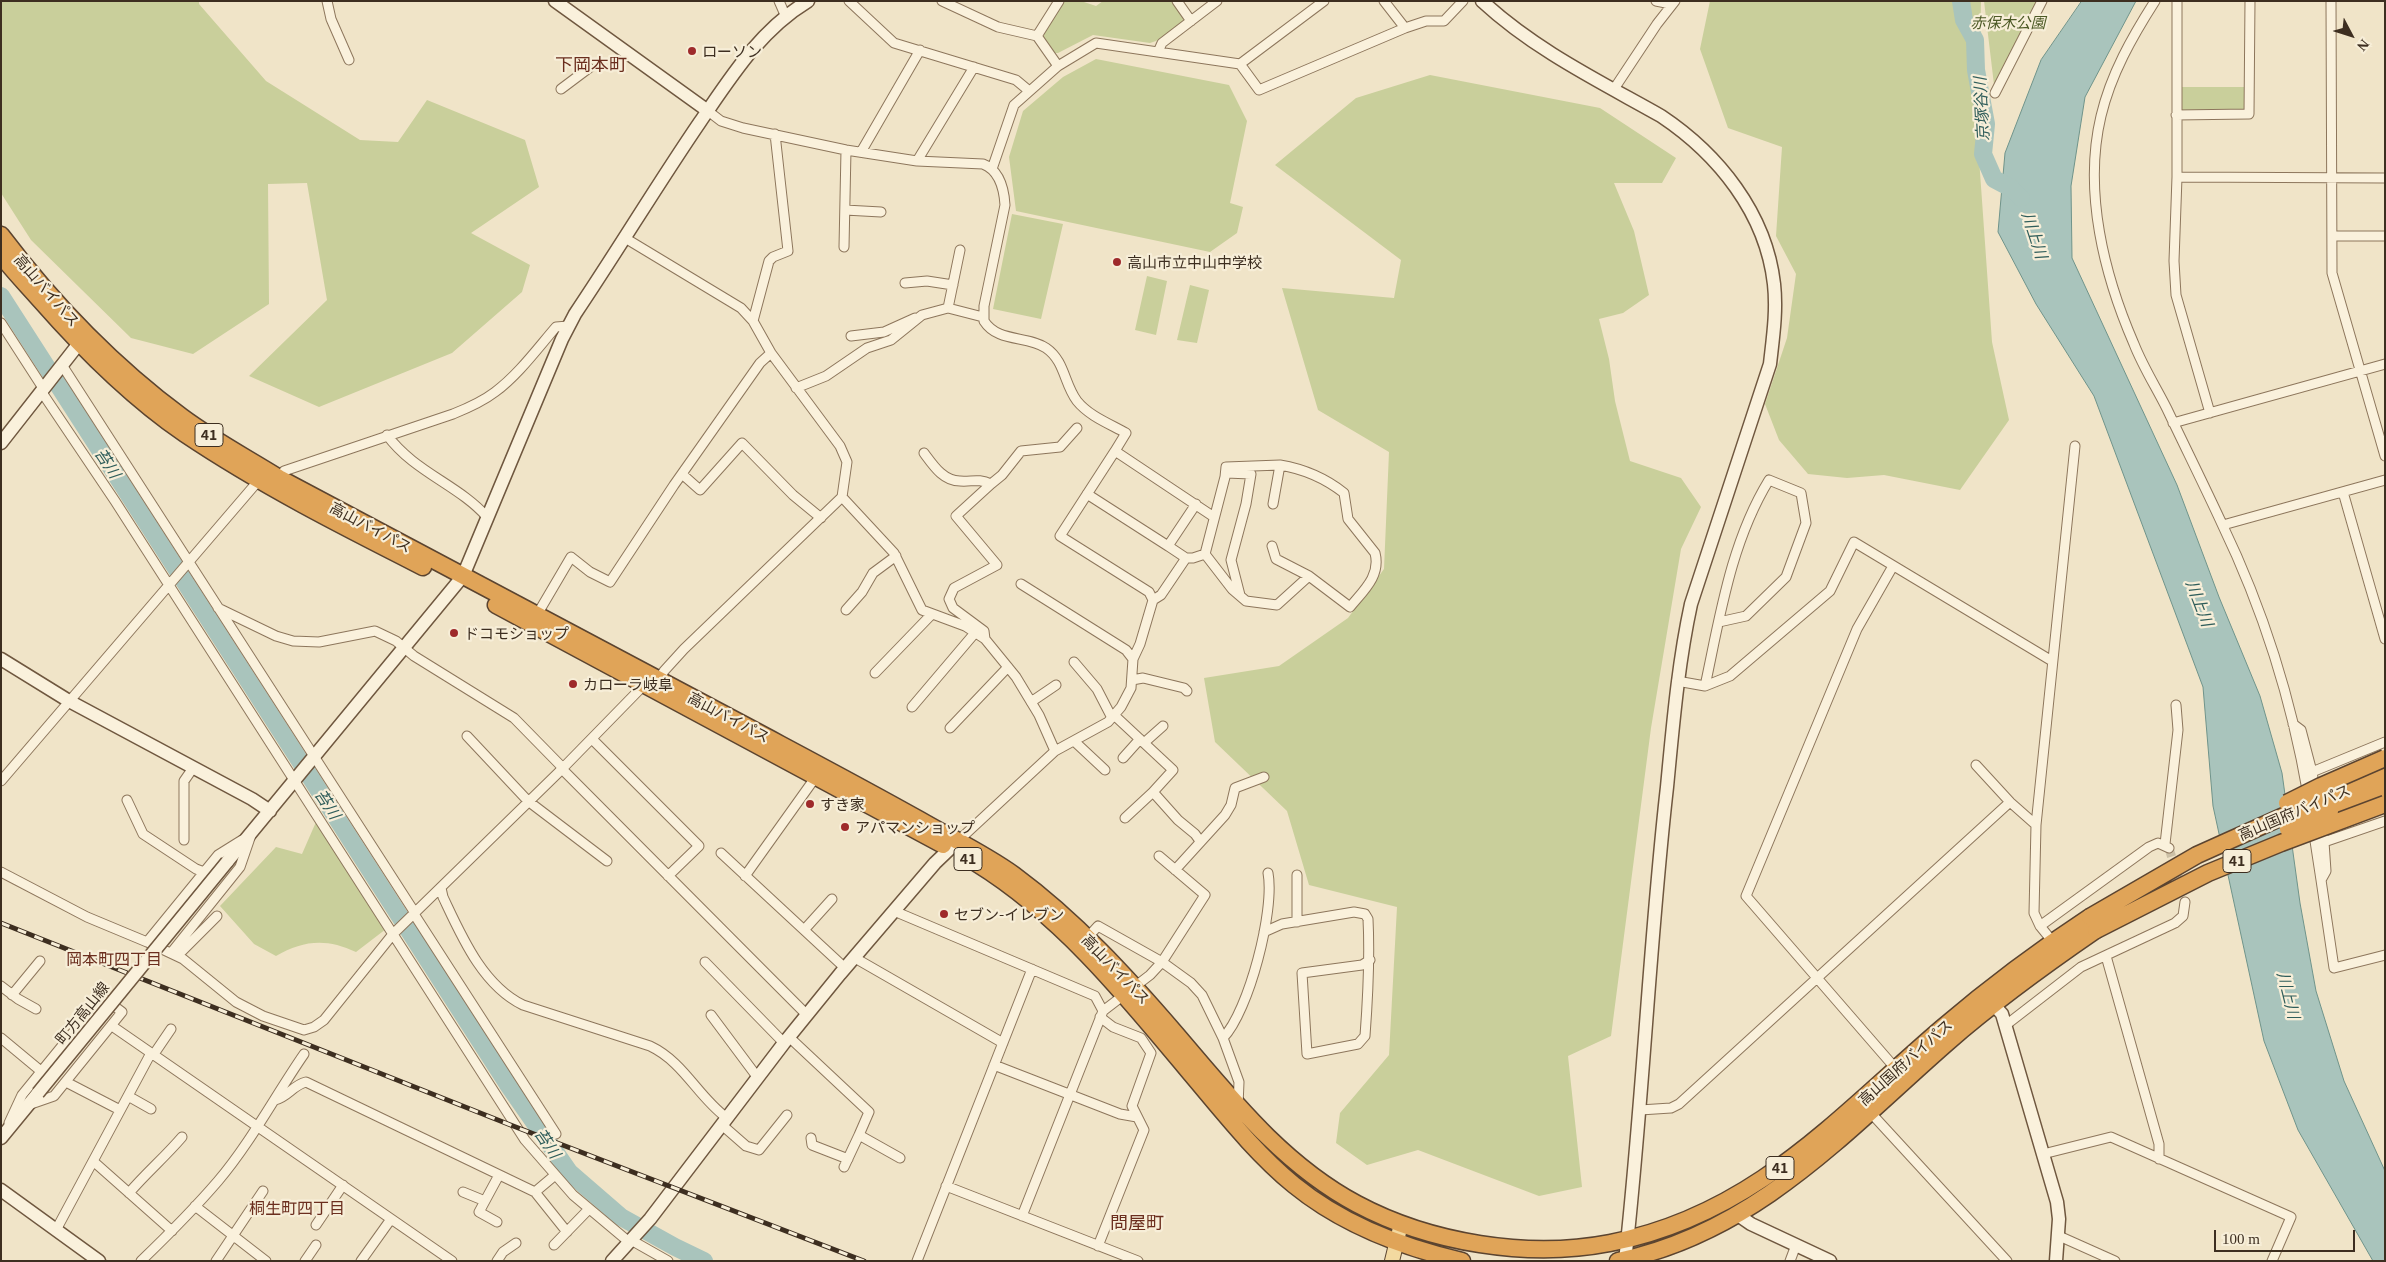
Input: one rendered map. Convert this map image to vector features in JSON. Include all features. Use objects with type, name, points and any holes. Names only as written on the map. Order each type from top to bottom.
[{"type":"highway","name":"高山バイパス","points":[[1,235],[82,339],[182,417],[279,478],[643,686],[815,778],[1006,869],[1033,890],[1086,938],[1130,991],[1227,1117],[1270,1164],[1320,1203],[1363,1228],[1396,1242]]},
{"type":"highway","name":"高山バイパス","points":[[1,255],[142,400],[184,433],[259,480],[336,523],[460,580],[659,680],[855,784],[954,845],[1050,919],[1130,991],[1238,1107],[1285,1154],[1308,1172],[1355,1203],[1401,1224]]},
{"type":"highway","name":"41","points":[[2197,855],[2283,805],[2385,758]]},
{"type":"highway","name":"高山国府バイパス","points":[[1401,1224],[1474,1242],[1530,1248],[1579,1247],[1627,1239],[1703,1212],[1763,1180],[1803,1151],[1983,994],[2053,942],[2198,871],[2385,774]]},
{"type":"highway","name":"高山国府バイパス","points":[[1623,1260],[1694,1237],[1738,1215],[1794,1177],[1993,1004],[2093,924],[2197,855],[2327,804],[2385,789]]},
{"type":"highway","name":"41","points":[[2093,924],[2235,862],[2385,804]]},
{"type":"highway","name":"41","points":[[1396,1242],[1462,1261]]},
{"type":"main road","points":[[1392,1261],[1401,1224]]},
{"type":"street","points":[[327,1],[331,20],[349,60]]},
{"type":"street","points":[[555,1],[721,121],[846,150],[917,161],[983,164],[992,169],[999,180],[1005,204],[983,317]]},
{"type":"street","points":[[779,1],[786,17]]},
{"type":"street","points":[[295,780],[460,580],[568,326],[708,111],[745,58],[786,17],[808,1]]},
{"type":"street","points":[[849,1],[894,43],[1016,80],[1028,90]]},
{"type":"street","points":[[942,1],[998,27],[1038,36],[1058,66]]},
{"type":"street","points":[[1038,36],[1059,1]]},
{"type":"street","points":[[1177,1],[1191,21]]},
{"type":"street","points":[[1158,52],[1162,43],[1217,1]]},
{"type":"street","points":[[992,169],[1014,105],[1028,90],[1058,66],[1096,43],[1240,64],[1324,1]]},
{"type":"street","points":[[1384,1],[1405,28]]},
{"type":"street","points":[[1240,64],[1259,90],[1405,28],[1426,21],[1444,21],[1463,1]]},
{"type":"street","points":[[1482,1],[1511,27],[1540,47],[1679,128],[1715,162],[1741,196],[1758,227],[1774,283],[1774,326],[1770,364],[1692,604],[1678,681],[1655,905],[1640,1110],[1627,1239],[1623,1260]]},
{"type":"street","points":[[1614,89],[1673,3],[1656,1]]},
{"type":"street","points":[[1995,93],[2042,1]]},
{"type":"street","points":[[2155,1],[2121,59],[2109,90],[2097,137],[2095,191],[2101,237],[2121,311],[2138,352],[2223,525],[2269,642],[2293,724],[2303,770],[2334,968],[2385,954]]},
{"type":"street","points":[[2177,1],[2177,177],[2174,246],[2176,295],[2210,413]]},
{"type":"street","points":[[2176,115],[2249,114],[2250,1]]},
{"type":"street","points":[[2331,1],[2332,273],[2385,456]]},
{"type":"street","points":[[861,152],[920,50]]},
{"type":"street","points":[[917,161],[974,67]]},
{"type":"street","points":[[561,89],[589,68]]},
{"type":"street","points":[[752,321],[769,261],[773,257],[788,251],[775,134]]},
{"type":"street","points":[[844,247],[846,150]]},
{"type":"street","points":[[2177,177],[2385,178]]},
{"type":"street","points":[[845,210],[881,212]]},
{"type":"street","points":[[2332,236],[2385,236]]},
{"type":"street","points":[[625,238],[741,308],[752,321],[771,353],[846,457],[842,497],[684,649],[664,671],[659,680]]},
{"type":"street","points":[[948,308],[960,250]]},
{"type":"street","points":[[905,284],[927,281],[952,285]]},
{"type":"street","points":[[851,336],[884,332],[922,315],[948,308],[983,317],[991,329],[1003,336],[1034,342],[1052,352],[1063,367],[1077,401],[1086,410],[1126,433],[1060,536],[1149,592],[1153,600]]},
{"type":"street","points":[[796,388],[826,376],[868,348],[891,340],[922,315]]},
{"type":"street","points":[[1,323],[525,1140],[554,1176],[588,1210],[631,1240],[668,1261]]},
{"type":"street","points":[[279,478],[284,471],[453,414],[486,398],[506,382],[556,327],[568,326]]},
{"type":"street","points":[[1,443],[82,339]]},
{"type":"street","points":[[541,608],[571,557],[590,572],[610,582],[682,474],[760,363],[771,353]]},
{"type":"street","points":[[2173,423],[2385,364]]},
{"type":"street","points":[[61,366],[556,1134]]},
{"type":"street","points":[[985,639],[984,631],[953,608],[950,600],[954,588],[997,565],[956,516],[1002,475],[1022,451],[1060,447],[1077,428]]},
{"type":"street","points":[[388,435],[399,451],[478,506],[488,517]]},
{"type":"street","points":[[682,474],[700,490],[742,443],[792,495],[820,518]]},
{"type":"street","points":[[2053,942],[2040,926],[2034,913],[2036,826],[2075,446]]},
{"type":"street","points":[[1115,450],[1214,517]]},
{"type":"street","points":[[924,453],[937,470],[947,478],[960,481],[978,479],[990,484]]},
{"type":"street","points":[[1273,504],[1280,465]]},
{"type":"street","points":[[1205,554],[1226,467],[1280,465],[1303,470],[1328,482],[1344,493],[1348,519],[1377,559],[1370,583],[1350,607],[1308,576],[1276,558],[1272,546]]},
{"type":"street","points":[[1226,473],[1251,474],[1246,504],[1231,560],[1240,595]]},
{"type":"street","points":[[1,781],[259,480]]},
{"type":"street","points":[[1705,686],[1719,622],[1736,551],[1758,496],[1768,480],[1801,493],[1806,523],[1786,577],[1746,616],[1719,622]]},
{"type":"street","points":[[2223,525],[2385,480]]},
{"type":"street","points":[[2343,492],[2385,639]]},
{"type":"street","points":[[1087,494],[1186,558],[1205,554]]},
{"type":"street","points":[[842,497],[896,556],[922,610],[965,626],[974,634],[985,639],[1008,667],[1031,702],[1044,723],[1055,751]]},
{"type":"street","points":[[1168,546],[1196,504]]},
{"type":"street","points":[[1678,681],[1705,686],[1730,676],[1830,591],[1854,542],[2052,661]]},
{"type":"street","points":[[1205,554],[1246,601],[1277,605],[1308,576]]},
{"type":"street","points":[[846,610],[862,592],[873,573],[896,556]]},
{"type":"street","points":[[612,1261],[650,1220],[786,1040],[845,968],[954,845],[1055,751],[1093,731],[1113,716],[1127,699],[1132,680],[1133,659],[1140,644],[1153,600],[1161,595],[1186,558]]},
{"type":"street","points":[[1893,566],[1856,629],[1746,896],[1896,1069]]},
{"type":"street","points":[[1021,584],[1126,650],[1133,659]]},
{"type":"street","points":[[218,608],[284,639],[319,642],[375,631],[405,647],[414,656],[514,718],[807,1015]]},
{"type":"street","points":[[875,673],[931,614]]},
{"type":"street","points":[[912,708],[974,634]]},
{"type":"street","points":[[1,659],[69,701],[270,811]]},
{"type":"street","points":[[1074,662],[1097,689],[1113,716],[1142,740],[1173,770],[1125,818]]},
{"type":"street","points":[[950,728],[1008,667]]},
{"type":"street","points":[[1132,680],[1143,678],[1184,688],[1187,691]]},
{"type":"street","points":[[1031,702],[1056,685]]},
{"type":"street","points":[[1,872],[87,917],[174,955],[249,1009],[276,1022],[304,1030],[314,1027],[324,1020],[394,933],[592,739],[643,686]]},
{"type":"street","points":[[2040,926],[2149,847],[2158,843],[2167,846],[2178,730],[2176,705]]},
{"type":"street","points":[[2293,724],[2302,730],[2312,772],[2324,842],[2326,871],[2321,880]]},
{"type":"street","points":[[1123,758],[1142,740],[1163,726]]},
{"type":"street","points":[[466,736],[528,801],[607,861]]},
{"type":"street","points":[[592,739],[699,846],[668,876]]},
{"type":"street","points":[[1074,741],[1105,770]]},
{"type":"street","points":[[2312,772],[2385,742]]},
{"type":"street","points":[[1976,765],[2010,802],[2036,826]]},
{"type":"street","points":[[184,840],[184,781],[193,768]]},
{"type":"street","points":[[1175,870],[1228,810],[1235,788],[1264,777]]},
{"type":"street","points":[[745,876],[815,778]]},
{"type":"street","name":"町方高山線","points":[[28,1106],[295,780]]},
{"type":"street","points":[[1153,792],[1200,841]]},
{"type":"street","points":[[127,800],[143,834],[196,869],[204,872]]},
{"type":"street","points":[[1640,1110],[1663,1110],[1679,1104],[2010,802]]},
{"type":"street","points":[[2324,842],[2385,821]]},
{"type":"street","points":[[174,955],[240,868],[252,833]]},
{"type":"street","points":[[147,942],[218,856],[252,833]]},
{"type":"street","points":[[721,853],[845,968]]},
{"type":"street","points":[[1022,1216],[1102,1014],[1162,962],[1205,895],[1158,856]]},
{"type":"street","points":[[1223,1038],[1235,1024],[1257,965],[1270,892],[1268,873]]},
{"type":"street","points":[[1297,875],[1297,922]]},
{"type":"street","points":[[441,888],[443,897],[470,948],[506,996],[523,1005],[650,1046],[666,1054],[681,1067],[746,1146],[759,1150],[787,1115]]},
{"type":"street","points":[[804,930],[832,899]]},
{"type":"street","points":[[2006,1025],[2081,967],[2175,923],[2183,916],[2185,902]]},
{"type":"street","points":[[894,911],[1095,996],[1102,1014],[1113,1027],[1141,1038],[1151,1053],[1132,1106],[1144,1130],[1098,1246]]},
{"type":"street","points":[[1264,932],[1282,924],[1354,912],[1365,914],[1368,918],[1370,960],[1365,1036],[1358,1044],[1307,1054],[1302,973],[1362,965],[1370,960]]},
{"type":"street","points":[[174,955],[217,916]]},
{"type":"street","points":[[1086,938],[1098,926],[1162,962],[1191,983],[1202,995],[1223,1038],[1239,1082],[1238,1107]]},
{"type":"street","points":[[2106,956],[2159,1144],[2158,1159]]},
{"type":"street","points":[[854,958],[1003,1043]]},
{"type":"street","points":[[12,995],[40,961]]},
{"type":"street","points":[[705,962],[786,1040],[869,1112],[846,1163],[812,1145],[811,1138]]},
{"type":"street","points":[[917,1261],[1032,969]]},
{"type":"street","points":[[1,986],[12,995],[36,1008]]},
{"type":"street","points":[[102,997],[122,1012],[54,1096],[28,1106],[2,1137],[22,1095],[102,997]]},
{"type":"street","points":[[1993,1004],[2002,1014],[2006,1025],[2057,1202],[2059,1236],[2056,1261]]},
{"type":"street","points":[[711,1015],[746,1065],[758,1078]]},
{"type":"street","points":[[112,1026],[452,1261]]},
{"type":"street","points":[[56,1230],[120,1110],[152,1054],[170,1029]]},
{"type":"street","points":[[1,1038],[42,1072]]},
{"type":"street","points":[[142,1261],[219,1180],[275,1100],[304,1054]]},
{"type":"street","points":[[994,1065],[1120,1114],[1137,1117]]},
{"type":"street","points":[[66,1082],[120,1110]]},
{"type":"street","points":[[275,1100],[283,1098],[295,1086],[306,1082],[535,1192],[567,1232]]},
{"type":"street","points":[[128,1096],[151,1109]]},
{"type":"street","points":[[1870,1112],[2007,1261]]},
{"type":"street","points":[[859,1136],[900,1158]]},
{"type":"street","points":[[129,1193],[153,1165],[162,1160],[182,1137]]},
{"type":"street","points":[[2043,1154],[2111,1137],[2291,1217],[2272,1261]]},
{"type":"street","points":[[93,1161],[172,1231]]},
{"type":"street","points":[[497,1222],[479,1212],[499,1175]]},
{"type":"street","points":[[535,1192],[554,1176]]},
{"type":"street","points":[[316,1225],[343,1185]]},
{"type":"street","points":[[946,1186],[1138,1261]]},
{"type":"street","points":[[1,1190],[99,1261]]},
{"type":"street","points":[[216,1261],[263,1192]]},
{"type":"street","points":[[463,1192],[485,1201]]},
{"type":"street","points":[[195,1206],[232,1237],[266,1261]]},
{"type":"street","points":[[554,1244],[588,1210]]},
{"type":"street","points":[[1738,1215],[1751,1224],[1830,1261]]},
{"type":"street","points":[[361,1261],[392,1219]]},
{"type":"street","points":[[2059,1236],[2115,1261]]},
{"type":"street","points":[[497,1261],[503,1252],[516,1243]]},
{"type":"street","points":[[305,1261],[316,1245]]},
{"type":"street","points":[[1790,1261],[1796,1245]]},
{"type":"green space","points":[[1,1],[199,1],[199,4],[266,81],[360,140],[398,142],[427,100],[525,140],[539,187],[471,233],[530,265],[522,292],[452,353],[319,407],[249,376],[327,300],[307,183],[268,184],[269,304],[193,354],[131,338],[31,240],[1,193]]},
{"type":"green space","points":[[1064,1],[1081,1],[1096,6],[1103,1],[1172,1],[1184,18],[1183,22],[1156,41],[1150,43],[1093,35],[1058,53],[1054,53],[1044,38],[1044,33]]},
{"type":"green space","points":[[1710,1],[1981,1],[1978,144],[1992,342],[2009,420],[1960,490],[1884,475],[1847,478],[1808,474],[1779,440],[1765,404],[1787,338],[1796,274],[1776,236],[1782,147],[1728,128],[1700,49]]},
{"type":"green space","name":"赤保木公園","points":[[1984,1],[2042,1],[1995,93]]},
{"type":"green space","points":[[1096,59],[1229,85],[1247,121],[1230,203],[1243,207],[1237,233],[1210,252],[1016,211],[1009,157],[1023,111],[1063,77]]},
{"type":"green space","points":[[1430,75],[1600,108],[1676,158],[1662,183],[1614,183],[1634,231],[1649,295],[1623,313],[1599,319],[1609,359],[1615,401],[1630,461],[1681,478],[1701,507],[1681,549],[1651,728],[1611,1036],[1568,1056],[1582,1187],[1539,1196],[1418,1150],[1367,1165],[1336,1143],[1340,1113],[1389,1055],[1397,907],[1309,885],[1287,811],[1215,742],[1204,678],[1279,666],[1348,618],[1384,569],[1389,452],[1318,410],[1282,288],[1394,298],[1401,260],[1275,165],[1356,98]]},
{"type":"green space","points":[[2181,87],[2246,87],[2246,107],[2241,112],[2185,111],[2181,109]]},
{"type":"green space","points":[[1012,214],[1063,224],[1041,319],[993,309]]},
{"type":"green space","points":[[1147,276],[1167,281],[1156,335],[1135,330]]},
{"type":"green space","points":[[1190,285],[1209,290],[1197,343],[1177,340]]},
{"type":"green space","points":[[316,822],[386,929],[356,952],[335,944],[315,943],[296,947],[276,956],[254,944],[220,906],[276,847],[302,854]]},
{"type":"water","name":"川上川","points":[[2082,1],[2136,1],[2085,97],[2071,186],[2072,258],[2177,485],[2219,597],[2260,696],[2282,773],[2300,903],[2316,991],[2344,1081],[2385,1171],[2385,1261],[2373,1261],[2298,1130],[2264,1041],[2213,806],[2203,687],[2094,396],[2036,304],[1998,232],[2005,153],[2041,60]]},
{"type":"waterway","name":"京塚谷川","points":[[1961,1],[1964,20],[1975,40],[1976,70],[1986,124],[1983,154],[1994,179],[2011,188],[2021,198]]},
{"type":"waterway","name":"苔川","points":[[1,296],[507,1083],[569,1172],[621,1217],[704,1261]]},
{"type":"tunnel","points":[[2169,848],[2185,902]]},
{"type":"railway","points":[[1,923],[508,1124],[864,1261]]},
{"type":"place","name":"ローソン","points":[[692,51]]},
{"type":"place","name":"高山市立中山中学校","points":[[1117,262]]},
{"type":"place","name":"ドコモショップ","points":[[454,633]]},
{"type":"place","name":"カローラ岐阜","points":[[573,684]]},
{"type":"place","name":"すき家","points":[[810,804]]},
{"type":"place","name":"アパマンショップ","points":[[845,827]]},
{"type":"place","name":"セブン-イレブン","points":[[944,914]]},
{"type":"district","name":"下岡本町","points":[[591,64]]},
{"type":"district","name":"岡本町四丁目","points":[[114,959]]},
{"type":"district","name":"桐生町四丁目","points":[[297,1208]]},
{"type":"district","name":"問屋町","points":[[1137,1222]]}]
